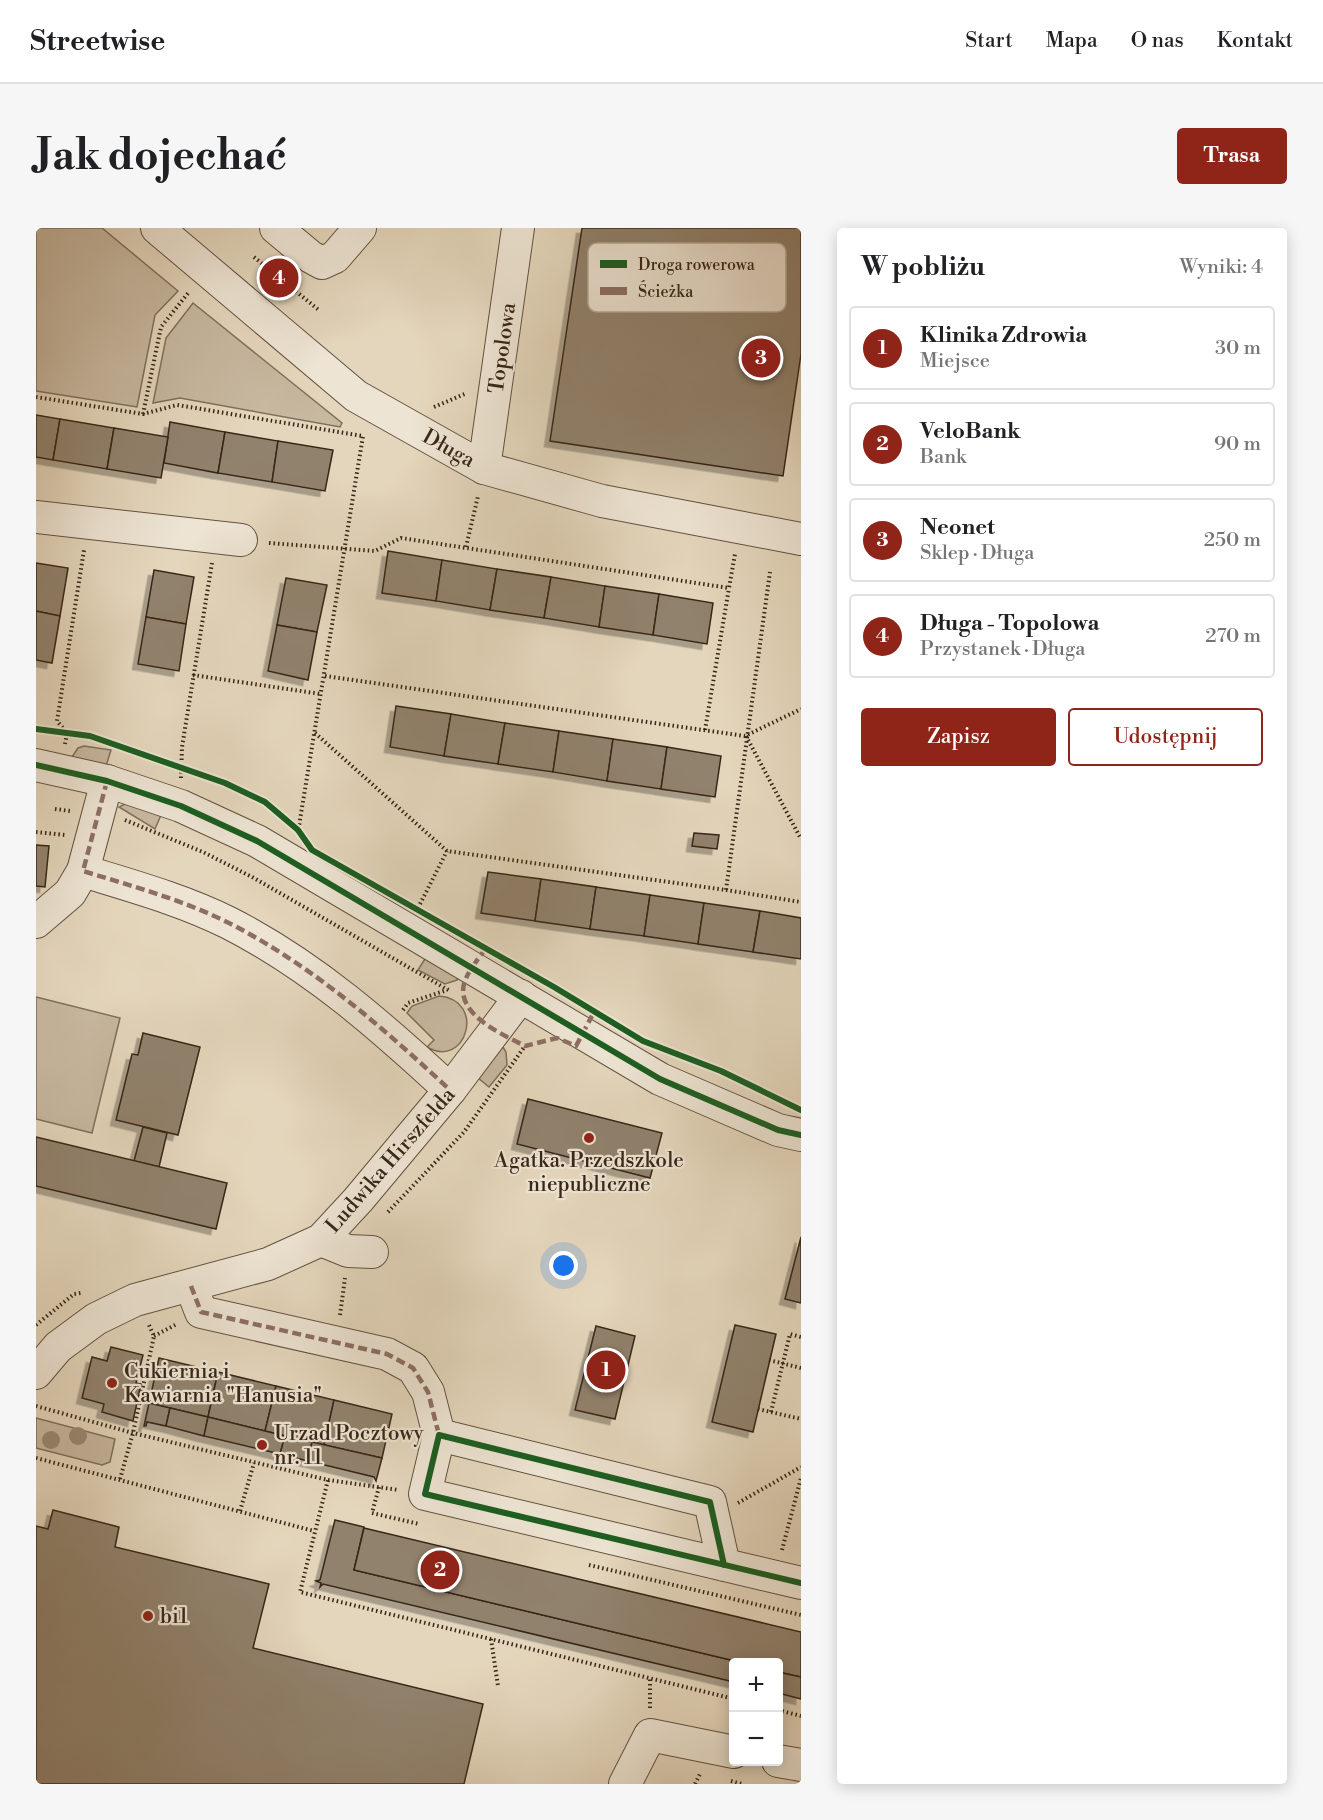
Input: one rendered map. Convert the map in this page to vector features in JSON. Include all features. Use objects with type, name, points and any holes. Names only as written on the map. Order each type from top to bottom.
[{"type":"street","name":"Długa","points":[[158,228],[357,396],[484,468],[602,501],[801,539]]},
{"type":"street","points":[[276,228],[311,257],[322,262],[335,257],[360,228]]},
{"type":"street","name":"Topolowa","points":[[484,468],[518,228]]},
{"type":"street","points":[[36,517],[241,540]]},
{"type":"street","points":[[36,765],[103,796],[181,806],[257,841],[660,1078],[778,1130],[801,1135]]},
{"type":"street","points":[[36,922],[70,893],[83,871],[103,796]]},
{"type":"street","points":[[83,871],[159,894],[229,923],[302,966],[365,1012],[450,1090]]},
{"type":"street","name":"Ludwika Hirszfelda","points":[[36,1373],[58,1347],[96,1319],[135,1300],[190,1287],[268,1264],[347,1247],[358,1200],[450,1090],[521,996]]},
{"type":"street","points":[[190,1287],[201,1312],[387,1354],[413,1368],[428,1392],[440,1435],[425,1494],[801,1583]]},
{"type":"street","points":[[440,1435],[710,1502],[724,1565]]},
{"type":"street","points":[[625,1784],[650,1735],[729,1751]]},
{"type":"street","points":[[783,1762],[801,1766]]},
{"type":"path","points":[[254,257],[320,311]]},
{"type":"path","points":[[143,414],[161,327],[190,292]]},
{"type":"path","points":[[428,405],[434,408],[467,393]]},
{"type":"path","points":[[36,397],[143,414],[177,405],[363,436],[298,830]]},
{"type":"path","points":[[466,548],[476,506]]},
{"type":"path","points":[[241,540],[345,551],[375,551],[401,538],[729,588]]},
{"type":"path","points":[[57,721],[85,550]]},
{"type":"path","points":[[182,747],[213,559]]},
{"type":"path","points":[[705,730],[733,565]]},
{"type":"path","points":[[726,890],[745,736],[771,572]]},
{"type":"path","points":[[193,675],[321,694]]},
{"type":"path","points":[[325,676],[745,736],[801,710]]},
{"type":"path","points":[[315,733],[447,852],[801,902]]},
{"type":"path","points":[[745,736],[801,839]]},
{"type":"path","points":[[103,796],[456,993]]},
{"type":"path","points":[[36,832],[76,837]]},
{"type":"path","points":[[425,894],[447,852]]},
{"type":"path","points":[[385,1031],[408,1002],[447,989]]},
{"type":"path","points":[[385,1215],[464,1132],[525,1046]]},
{"type":"path","points":[[343,1299],[347,1247]]},
{"type":"path","points":[[771,1412],[790,1334],[801,1337]]},
{"type":"path","points":[[770,1360],[801,1368]]},
{"type":"path","points":[[36,1406],[328,1480],[425,1494]]},
{"type":"path","points":[[758,1409],[801,1419]]},
{"type":"path","points":[[120,1479],[130,1445]]},
{"type":"path","points":[[36,1458],[314,1531]]},
{"type":"path","points":[[240,1511],[254,1463]]},
{"type":"path","points":[[750,1496],[801,1467]]},
{"type":"path","points":[[784,1542],[801,1478]]},
{"type":"path","points":[[328,1480],[300,1592],[729,1698]]},
{"type":"path","points":[[794,1506],[801,1508]]},
{"type":"path","points":[[491,1640],[498,1686]]},
{"type":"path","points":[[650,1679],[650,1707]]},
{"type":"path","points":[[783,1711],[801,1716]]},
{"type":"shaded area","points":[[36,228],[102,228],[178,291],[155,315],[137,407],[36,391]]},
{"type":"shaded area","points":[[193,303],[342,423],[340,427],[180,398],[153,403],[166,338]]},
{"type":"shaded area","points":[[84,746],[111,750],[106,766],[70,760],[78,748]]},
{"type":"shaded area","points":[[127,803],[161,815],[155,829],[119,807]]},
{"type":"shaded area","points":[[428,954],[462,973],[457,980],[445,984],[418,970]]},
{"type":"shaded area","points":[[439,996],[454,1000],[463,1009],[467,1020],[466,1032],[461,1042],[452,1049],[441,1052],[427,1047],[434,1040],[407,1013],[412,1006]]},
{"type":"shaded area","points":[[36,997],[120,1018],[92,1133],[36,1119]]},
{"type":"shaded area","points":[[501,1044],[506,1052],[507,1065],[489,1087],[477,1077]]},
{"type":"shaded area","points":[[36,1418],[115,1439],[110,1462],[102,1465],[36,1448]]},
{"type":"building","points":[[582,228],[801,228],[801,354],[783,476],[550,441]]},
{"type":"building","points":[[36,415],[60,419],[53,460],[36,457]]},
{"type":"building","points":[[60,419],[114,428],[107,469],[53,460]]},
{"type":"building","points":[[170,422],[225,432],[218,473],[164,463]]},
{"type":"building","points":[[114,428],[168,437],[161,478],[107,469]]},
{"type":"building","points":[[225,432],[278,441],[272,482],[218,473]]},
{"type":"building","points":[[278,441],[333,450],[325,491],[272,482]]},
{"type":"building","points":[[388,551],[442,560],[436,601],[382,593]]},
{"type":"building","points":[[442,560],[497,569],[490,610],[436,601]]},
{"type":"building","points":[[36,563],[68,568],[60,616],[36,611]]},
{"type":"building","points":[[497,569],[551,577],[544,618],[490,610]]},
{"type":"building","points":[[154,570],[194,577],[186,624],[146,617]]},
{"type":"building","points":[[551,577],[605,586],[599,627],[544,618]]},
{"type":"building","points":[[286,578],[327,585],[317,632],[277,625]]},
{"type":"building","points":[[605,586],[659,594],[653,635],[599,627]]},
{"type":"building","points":[[659,594],[713,603],[707,644],[653,635]]},
{"type":"building","points":[[36,611],[60,616],[52,663],[36,660]]},
{"type":"building","points":[[146,617],[186,624],[179,671],[138,664]]},
{"type":"building","points":[[277,625],[317,632],[308,680],[268,671]]},
{"type":"building","points":[[396,706],[451,714],[444,756],[390,747]]},
{"type":"building","points":[[451,714],[505,723],[498,764],[444,756]]},
{"type":"building","points":[[505,723],[559,731],[553,772],[498,764]]},
{"type":"building","points":[[559,731],[613,739],[607,781],[553,772]]},
{"type":"building","points":[[613,739],[667,747],[661,789],[607,781]]},
{"type":"building","points":[[667,747],[721,756],[715,797],[661,789]]},
{"type":"building","points":[[694,833],[719,835],[717,849],[692,846]]},
{"type":"building","points":[[36,845],[49,846],[45,887],[36,886]]},
{"type":"building","points":[[488,872],[541,879],[535,921],[481,913]]},
{"type":"building","points":[[541,879],[596,887],[590,929],[535,921]]},
{"type":"building","points":[[596,887],[650,895],[644,936],[590,929]]},
{"type":"building","points":[[650,895],[704,903],[698,944],[644,936]]},
{"type":"building","points":[[704,903],[760,911],[753,952],[698,944]]},
{"type":"building","points":[[760,911],[801,918],[801,959],[753,952]]},
{"type":"building","points":[[143,1033],[200,1047],[178,1135],[116,1120],[132,1054],[138,1055]]},
{"type":"building","name":"Agatka. Przedszkole niepubliczne","points":[[528,1099],[662,1133],[650,1178],[517,1144]]},
{"type":"building","points":[[143,1127],[167,1133],[159,1167],[134,1161]]},
{"type":"building","points":[[36,1137],[227,1183],[216,1229],[36,1186]]},
{"type":"building","points":[[801,1237],[801,1303],[785,1299]]},
{"type":"building","points":[[735,1325],[776,1334],[753,1432],[712,1422]]},
{"type":"building","points":[[596,1326],[635,1336],[615,1419],[575,1410]]},
{"type":"building","name":"Cukiernia i Kawiarnia \"Hanusia\"","points":[[111,1347],[143,1355],[136,1383],[141,1384],[133,1421],[102,1412],[104,1404],[82,1398],[92,1357],[107,1361]]},
{"type":"building","points":[[159,1358],[218,1372],[208,1417],[149,1403]]},
{"type":"building","points":[[218,1372],[276,1386],[265,1431],[208,1417]]},
{"type":"building","points":[[276,1386],[334,1400],[324,1445],[265,1431]]},
{"type":"building","points":[[334,1400],[392,1414],[382,1458],[324,1445]]},
{"type":"building","points":[[149,1403],[170,1408],[166,1426],[147,1422],[144,1426]]},
{"type":"building","points":[[170,1408],[208,1417],[204,1436],[166,1426]]},
{"type":"building","name":"Urzad Pocztowy nr. 11","points":[[208,1417],[285,1436],[280,1454],[204,1436]]},
{"type":"building","points":[[285,1436],[312,1442],[308,1461],[280,1454]]},
{"type":"building","points":[[312,1442],[382,1458],[376,1481],[374,1477],[308,1461]]},
{"type":"building","name":"bi1","points":[[53,1510],[119,1527],[115,1547],[269,1584],[253,1648],[483,1704],[464,1784],[36,1784],[36,1526],[48,1529]]},
{"type":"building","points":[[335,1520],[364,1527],[354,1570],[729,1660],[729,1681],[323,1584],[320,1587],[321,1583],[316,1581],[320,1580]]},
{"type":"building","points":[[364,1528],[801,1632],[801,1677],[783,1673],[783,1658],[729,1660],[354,1570]]},
{"type":"building","points":[[783,1673],[801,1677],[801,1699],[783,1694]]},
{"type":"marked path","points":[[107,781],[83,871],[194,907],[260,940],[346,999],[450,1090]]},
{"type":"marked path","points":[[486,948],[468,975],[463,995],[474,1014],[494,1030],[525,1046],[557,1038],[576,1046],[594,1012]]},
{"type":"marked path","points":[[191,1286],[201,1312],[387,1354],[413,1368],[428,1392],[439,1435]]},
{"type":"cycle path","points":[[36,729],[90,736],[225,783],[265,802],[298,830],[312,850],[554,987],[643,1041],[721,1071],[801,1110]]},
{"type":"cycle path","points":[[36,765],[107,781],[181,806],[257,841],[660,1079],[778,1130],[801,1135]]},
{"type":"cycle path","points":[[724,1565],[710,1502],[439,1435],[425,1494],[801,1583]]},
{"type":"place","name":"Długa - Topolowa","points":[[279,278]]},
{"type":"place","name":"Neonet","points":[[761,358]]},
{"type":"place","name":"Agatka. Przedszkole niepubliczne","points":[[589,1138]]},
{"type":"place","name":"Klinika Zdrowia","points":[[606,1370]]},
{"type":"place","name":"Cukiernia i Kawiarnia \"Hanusia\"","points":[[112,1383]]},
{"type":"place","name":"Urzad Pocztowy nr. 11","points":[[262,1445]]},
{"type":"place","name":"VeloBank","points":[[440,1570]]},
{"type":"place","name":"bi1","points":[[148,1616]]}]
